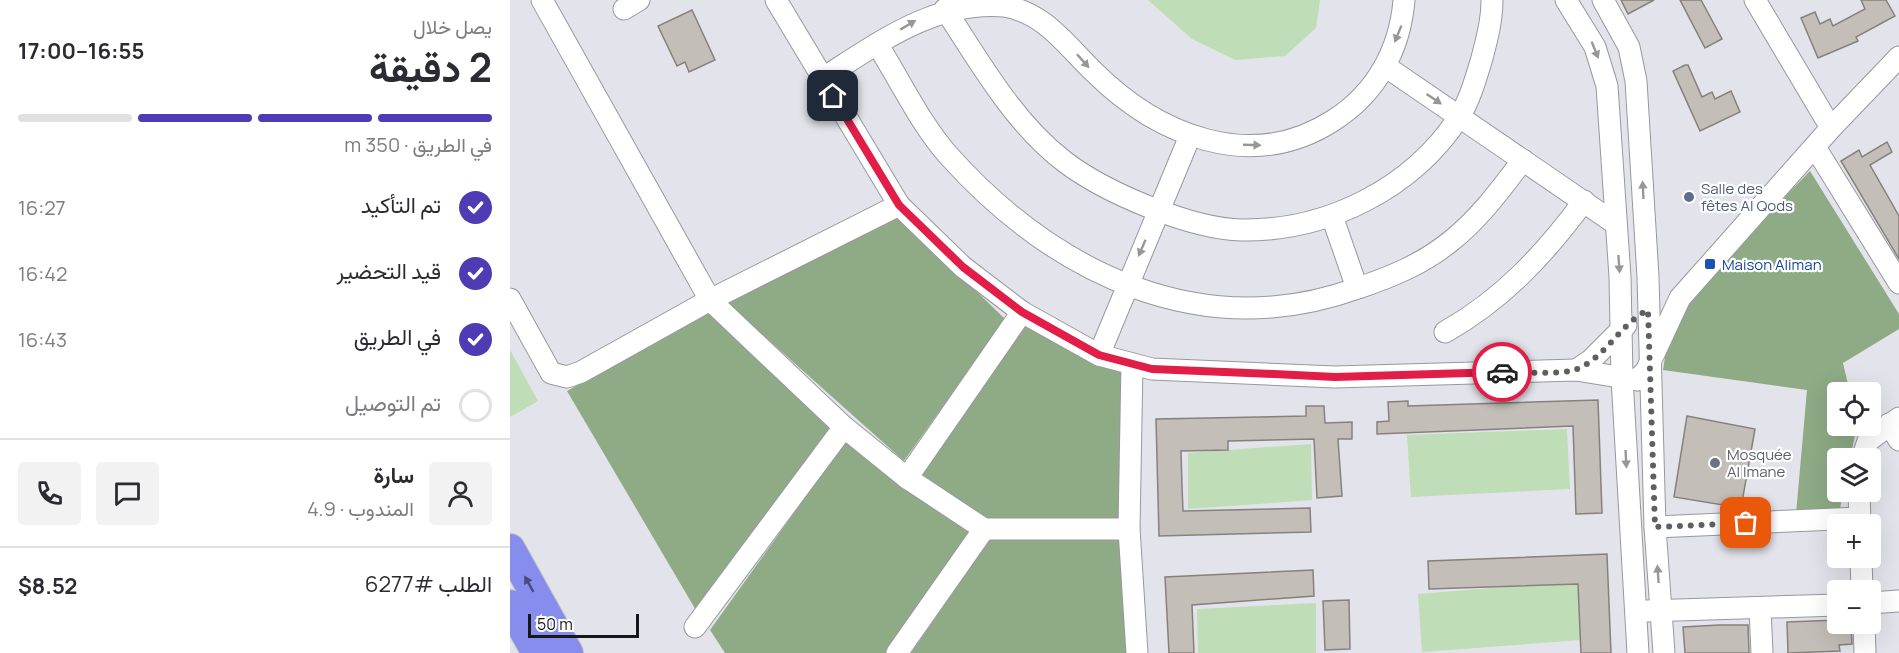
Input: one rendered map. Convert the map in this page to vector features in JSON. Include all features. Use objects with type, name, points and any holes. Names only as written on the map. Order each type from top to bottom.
[{"type":"highway","points":[[510,549],[568,653]]},
{"type":"highway","points":[[510,605],[537,653]]},
{"type":"street","points":[[542,0],[710,300],[844,427],[907,478],[984,529],[1129,529]]},
{"type":"street","points":[[776,0],[899,205],[963,267],[1022,312],[1099,355],[1152,369],[1335,377],[1576,370],[1637,380],[1646,371],[1680,298],[1831,128],[1899,57]]},
{"type":"street","points":[[823,78],[918,19],[945,9],[968,5],[1002,6],[1019,9],[1042,20],[1120,97],[1150,118],[1190,136],[1230,145],[1263,146],[1313,134],[1341,115],[1370,90],[1386,66],[1402,24],[1404,0]]},
{"type":"street","points":[[945,9],[993,84],[1047,146],[1066,163],[1158,211],[1205,226],[1241,230],[1286,227],[1332,216],[1383,190],[1409,172],[1432,150],[1459,117],[1475,82],[1488,38],[1492,0]]},
{"type":"street","points":[[1566,0],[1595,47],[1607,86],[1638,653]]},
{"type":"street","points":[[1603,0],[1629,47],[1636,81],[1648,310],[1655,527],[1664,653]]},
{"type":"street","points":[[1755,0],[1831,128]]},
{"type":"street","points":[[877,44],[947,154],[1021,223],[1088,268],[1126,285],[1173,301],[1232,309],[1261,309],[1317,301],[1382,281],[1420,262],[1451,241],[1496,197],[1523,160]]},
{"type":"street","points":[[1386,66],[1616,224]]},
{"type":"street","points":[[1099,355],[1126,285],[1190,136]]},
{"type":"street","points":[[1815,147],[1899,283]]},
{"type":"street","points":[[1445,332],[1484,308],[1515,283],[1551,245],[1584,201]]},
{"type":"street","points":[[510,299],[551,373],[567,376],[581,372],[710,300],[899,205]]},
{"type":"street","points":[[1332,216],[1358,288]]},
{"type":"street","points":[[1576,370],[1591,360],[1622,329],[1648,310],[1680,298]]},
{"type":"street","points":[[907,478],[1022,312]]},
{"type":"street","points":[[1132,364],[1129,529],[1137,653]]},
{"type":"street","points":[[695,627],[844,427]]},
{"type":"street","points":[[1866,448],[1868,441],[1896,427]]},
{"type":"street","points":[[1655,527],[1827,523]]},
{"type":"street","points":[[897,653],[984,529]]},
{"type":"street","points":[[1881,602],[1899,601]]},
{"type":"street","points":[[1635,611],[1827,606]]},
{"type":"street","points":[[1760,609],[1762,653]]},
{"type":"street","points":[[1864,634],[1865,653]]},
{"type":"green space","points":[[1148,0],[1320,0],[1316,28],[1285,56],[1235,60],[1192,39]]},
{"type":"green space","points":[[1810,171],[1899,314],[1899,329],[1843,363],[1847,382],[1827,382],[1827,436],[1855,436],[1852,448],[1827,448],[1827,502],[1841,502],[1840,509],[1796,514],[1807,390],[1663,370],[1672,312]]},
{"type":"green space","points":[[898,215],[1005,319],[904,461],[727,303]]},
{"type":"green space","points":[[711,311],[832,426],[697,612],[567,391]]},
{"type":"green space","points":[[1023,326],[1126,363],[1121,529],[989,520],[921,476]]},
{"type":"green space","points":[[510,350],[538,401],[510,417]]},
{"type":"green space","points":[[1567,429],[1570,489],[1411,497],[1407,435]]},
{"type":"green space","points":[[847,439],[971,531],[886,653],[725,653],[710,630]]},
{"type":"green space","points":[[1311,444],[1312,500],[1188,509],[1188,453]]},
{"type":"green space","points":[[1121,539],[1128,653],[911,653],[989,540]]},
{"type":"green space","points":[[1579,581],[1582,640],[1422,652],[1418,594]]},
{"type":"green space","points":[[1316,603],[1316,653],[1198,653],[1197,609]]},
{"type":"building","points":[[1621,0],[1654,0],[1628,14]]},
{"type":"building","points":[[1680,0],[1701,0],[1722,39],[1705,48]]},
{"type":"building","points":[[1861,0],[1886,0],[1895,16],[1856,37],[1858,41],[1818,58],[1801,18],[1815,12],[1820,24],[1830,19],[1833,26],[1865,9]]},
{"type":"building","points":[[692,10],[715,60],[689,72],[685,62],[677,66],[658,26]]},
{"type":"building","points":[[1688,65],[1702,97],[1712,92],[1715,99],[1731,91],[1740,112],[1700,131],[1673,71]]},
{"type":"building","points":[[1887,142],[1892,152],[1870,165],[1899,216],[1899,259],[1841,161],[1859,150],[1862,157]]},
{"type":"building","points":[[1598,400],[1602,513],[1576,514],[1573,426],[1377,434],[1377,422],[1389,421],[1388,402],[1408,401],[1408,406]]},
{"type":"building","points":[[1306,406],[1324,406],[1325,423],[1352,422],[1352,439],[1338,439],[1342,496],[1317,498],[1314,439],[1228,441],[1228,450],[1181,451],[1182,486],[1183,511],[1310,508],[1311,532],[1159,536],[1156,419],[1306,416]]},
{"type":"building","name":"Mosquée Al Imane","points":[[1687,416],[1755,429],[1741,508],[1674,497]]},
{"type":"building","points":[[1607,554],[1611,653],[1581,653],[1578,584],[1429,589],[1428,561]]},
{"type":"building","points":[[1313,570],[1314,596],[1192,605],[1194,653],[1169,653],[1165,577]]},
{"type":"building","points":[[1349,600],[1350,649],[1325,650],[1323,601]]},
{"type":"building","points":[[1827,620],[1827,634],[1852,634],[1852,644],[1839,645],[1840,651],[1788,653],[1787,622]]},
{"type":"building","points":[[1748,625],[1749,653],[1685,653],[1683,627]]},
{"type":"way so far","points":[[1502,372],[1576,370],[1591,360],[1630,321],[1648,310],[1655,527],[1746,523]]},
{"type":"place","name":"Salle des fêtes Al Qods","points":[[1689,197]]},
{"type":"place","name":"Maison Aliman","points":[[1710,264]]},
{"type":"place","name":"Mosquée Al Imane","points":[[1715,463]]},
{"type":"route","points":[[833,96],[899,205],[963,267],[1022,312],[1099,355],[1152,369],[1335,377],[1502,372]]}]
